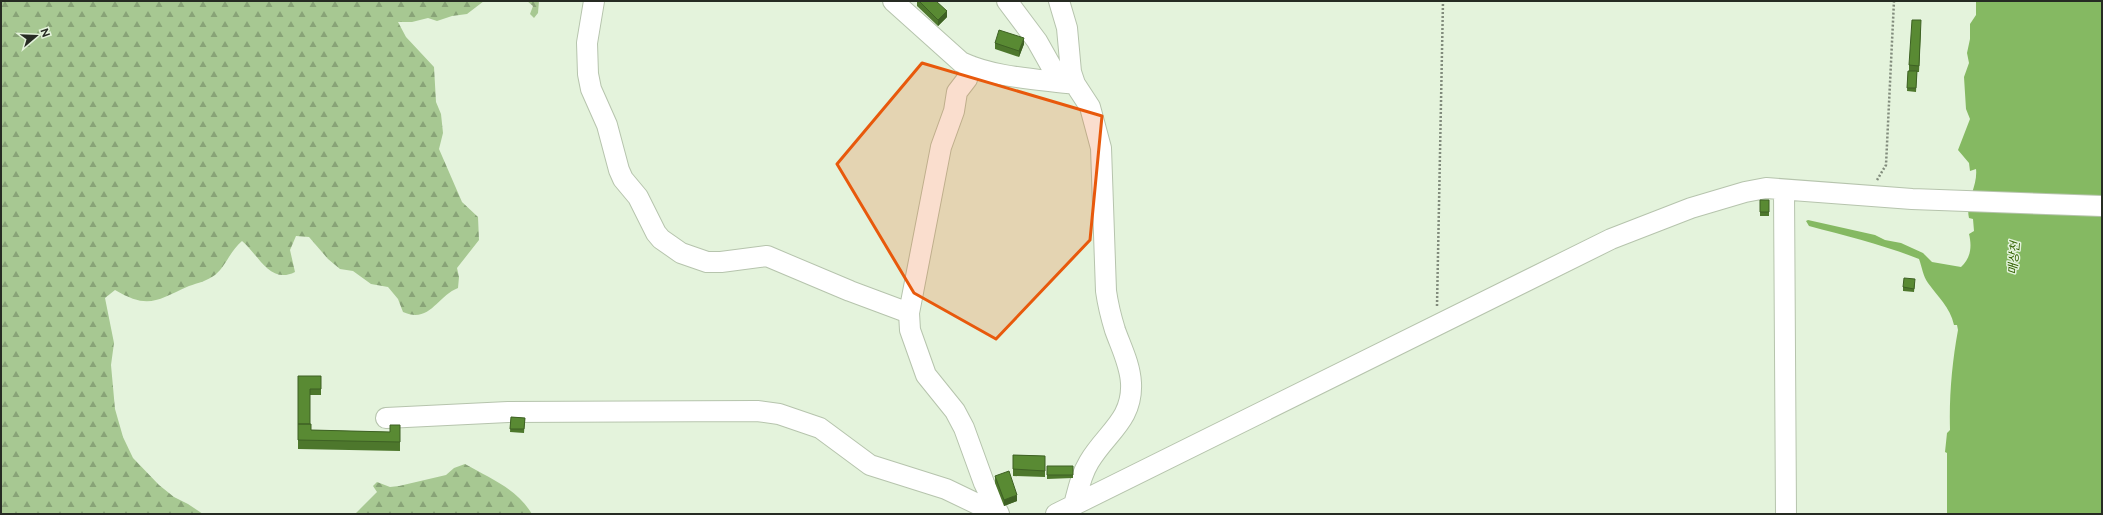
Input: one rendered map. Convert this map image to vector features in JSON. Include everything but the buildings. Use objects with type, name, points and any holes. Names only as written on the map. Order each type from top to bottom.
[{"type":"street","points":[[594,1],[587,43],[588,74],[591,89],[606,125],[623,179],[638,197],[656,233],[661,239],[681,253],[707,262],[721,262],[767,256],[850,291],[909,313]]},
{"type":"street","points":[[893,1],[955,57],[971,66],[1003,74],[1068,83]]},
{"type":"street","points":[[1007,1],[1068,83],[1090,107],[1101,148],[1106,291],[1109,310],[1127,363],[1131,382],[1130,397],[1127,412],[1089,462],[1080,480],[1074,505]]},
{"type":"street","points":[[1059,1],[1067,28],[1071,72],[1068,83]]},
{"type":"street","points":[[971,66],[967,79],[957,92],[954,111],[941,147],[909,313],[910,330],[926,376],[955,410],[964,428],[984,483],[998,514]]},
{"type":"street","points":[[1056,514],[1611,239],[1670,215],[1745,192],[1766,188],[1784,191],[1912,199],[2102,206]]},
{"type":"street","points":[[1784,191],[1786,514]]},
{"type":"street","points":[[386,418],[508,412],[757,411],[779,414],[820,428],[870,465],[946,489],[998,514]]},
{"type":"path","points":[[1436,325],[1443,1]]},
{"type":"path","points":[[1860,195],[1878,180],[1886,165],[1894,1]]},
{"type":"highlighted area","points":[[922,63],[1102,116],[1090,240],[996,339],[914,293],[837,164]]},
{"type":"green space","points":[[1,1],[484,1],[467,14],[452,16],[437,21],[428,18],[412,22],[398,22],[406,37],[434,67],[436,102],[441,114],[443,133],[439,149],[462,202],[478,217],[479,240],[457,268],[459,277],[458,288],[444,297],[433,308],[420,314],[412,315],[403,312],[398,299],[388,287],[371,284],[353,271],[340,269],[328,259],[309,237],[296,236],[290,250],[295,272],[286,275],[271,271],[242,241],[234,249],[219,271],[206,280],[153,301],[136,300],[115,290],[105,298],[114,343],[111,365],[115,409],[123,437],[133,458],[159,485],[174,497],[203,514],[1,514]]},
{"type":"green space","points":[[527,1],[539,1],[538,13],[534,18],[530,14],[533,6]]},
{"type":"green space","points":[[465,464],[511,491],[526,505],[532,514],[355,514],[377,492],[373,486],[377,482],[390,487],[399,486],[446,475],[454,468]]},
{"type":"water","name":"매상천","points":[[1976,1],[2102,1],[2102,514],[1947,514],[1947,453],[1945,452],[1947,433],[1950,430],[1951,392],[1958,330],[1957,325],[1954,325],[1947,307],[1926,280],[1919,259],[1879,245],[1809,226],[1806,221],[1808,220],[1875,235],[1885,240],[1901,243],[1923,253],[1932,262],[1961,267],[1967,260],[1970,252],[1969,234],[1974,231],[1973,219],[1969,218],[1968,212],[1975,182],[1976,169],[1970,171],[1969,163],[1958,150],[1970,119],[1966,109],[1964,77],[1969,63],[1967,53],[1970,39],[1970,24],[1976,15]]}]
